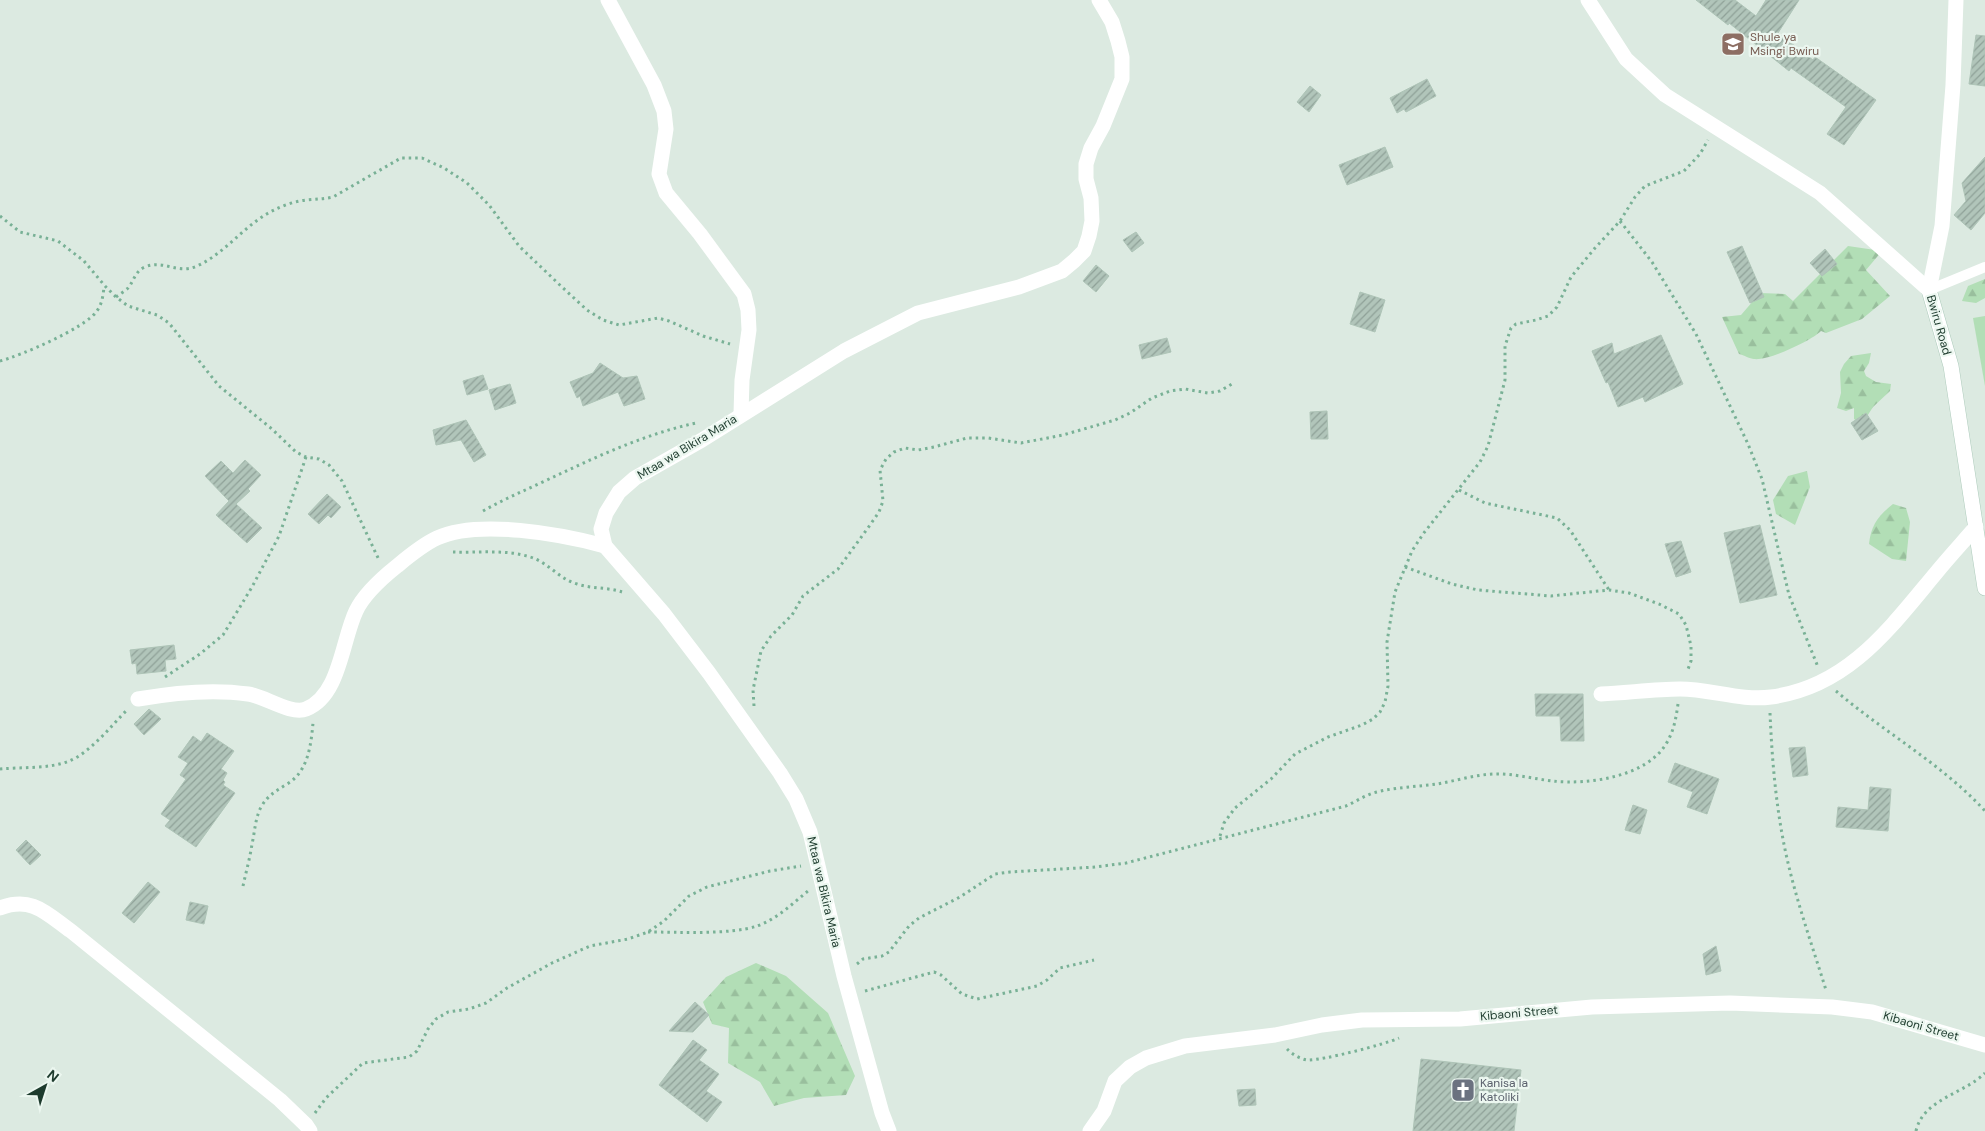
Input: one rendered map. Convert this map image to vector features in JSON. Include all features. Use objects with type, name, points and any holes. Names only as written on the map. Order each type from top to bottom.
[{"type":"street","points":[[608,0],[654,85],[664,111],[666,129],[659,174],[666,193],[700,234],[744,294],[748,310],[749,330],[742,380],[742,414]]},
{"type":"street","name":"Mtaa wa Bikira Maria","points":[[889,1131],[882,1113],[844,976],[818,863],[807,824],[796,800],[780,773],[709,673],[675,629],[605,546],[602,529],[606,513],[619,492],[635,478],[702,440],[844,351],[918,313],[938,306],[994,294],[1062,271],[1084,251],[1092,221],[1091,198],[1086,179],[1086,164],[1091,148],[1103,126],[1122,80],[1122,57],[1118,41],[1112,22],[1099,0]]},
{"type":"street","points":[[1588,0],[1626,59],[1665,95],[1820,193],[1929,290]]},
{"type":"street","name":"Bwiru Road","points":[[1956,0],[1953,85],[1942,226],[1929,290],[1951,366],[1985,588]]},
{"type":"street","points":[[1601,694],[1680,689],[1770,697],[1802,690],[1824,682],[1849,665],[1899,619],[1976,527]]},
{"type":"street","points":[[138,699],[165,694],[249,694],[287,708],[304,710],[315,705],[325,693],[338,670],[356,610],[386,574],[436,538],[456,531],[493,529],[570,537],[605,546]]},
{"type":"street","points":[[0,908],[11,904],[25,903],[38,907],[71,931],[280,1100],[308,1128]]},
{"type":"street","name":"Kibaoni Street","points":[[1090,1131],[1104,1111],[1115,1081],[1130,1067],[1146,1058],[1185,1046],[1275,1035],[1322,1025],[1362,1020],[1460,1019],[1592,1007],[1638,1005],[1730,1003],[1832,1007],[1872,1012],[1985,1045]]},
{"type":"lane","points":[[1929,290],[1985,267]]},
{"type":"path","points":[[1220,837],[1224,823],[1234,808],[1271,779],[1296,754],[1328,737],[1362,725],[1373,719],[1380,712],[1385,702],[1388,686],[1387,642],[1395,592],[1405,567],[1423,534],[1480,462],[1488,446],[1505,380],[1505,346],[1511,328],[1516,324],[1548,316],[1557,307],[1571,277],[1620,221],[1635,197],[1646,186],[1684,171],[1693,162],[1716,127]]},
{"type":"path","points":[[116,298],[128,288],[143,267],[164,265],[180,270],[195,267],[224,249],[256,221],[273,210],[298,202],[333,197],[384,166],[401,158],[417,157],[444,168],[467,183],[489,205],[519,246],[563,288],[588,310],[603,320],[619,325],[658,318],[712,339],[746,347]]},
{"type":"path","points":[[0,216],[20,232],[58,241],[71,249],[116,298],[128,306],[157,315],[169,323],[219,386],[272,429],[296,452],[306,457],[319,459],[334,470],[342,481],[386,574]]},
{"type":"path","points":[[1620,221],[1652,262],[1696,334],[1748,444],[1762,480],[1789,595],[1824,682],[1868,717],[1944,772],[1969,794],[1985,812]]},
{"type":"path","points":[[0,361],[31,349],[89,320],[100,305],[105,286]]},
{"type":"path","points":[[754,707],[753,690],[761,651],[771,636],[792,615],[804,596],[838,569],[879,512],[883,501],[880,470],[886,459],[894,452],[905,448],[918,450],[934,447],[967,438],[988,438],[1021,443],[1063,435],[1115,420],[1130,413],[1152,398],[1170,391],[1185,388],[1208,393],[1220,391],[1232,384]]},
{"type":"path","points":[[482,512],[506,498],[583,463],[678,427],[702,421]]},
{"type":"path","points":[[163,678],[200,654],[223,635],[252,587],[279,536],[306,457]]},
{"type":"path","points":[[1459,490],[1486,503],[1549,516],[1563,522],[1609,590]]},
{"type":"path","points":[[452,552],[502,553],[530,557],[574,584],[586,587],[612,588],[626,593]]},
{"type":"path","points":[[844,976],[863,958],[882,956],[889,952],[908,926],[919,918],[960,897],[995,874],[1095,868],[1126,862],[1346,806],[1372,794],[1394,788],[1419,787],[1495,774],[1566,782],[1608,778],[1634,771],[1652,760],[1666,745],[1675,724],[1680,689],[1691,660],[1691,646],[1686,625],[1680,614],[1629,593],[1609,590],[1551,596],[1478,590],[1452,584],[1405,567]]},
{"type":"path","points":[[1770,697],[1772,759],[1786,854],[1810,941],[1832,1007]]},
{"type":"path","points":[[0,769],[57,764],[79,756],[138,699]]},
{"type":"path","points":[[243,886],[253,842],[254,826],[262,806],[274,790],[288,784],[302,772],[308,755],[315,705]]},
{"type":"path","points":[[308,1128],[326,1098],[363,1063],[409,1057],[418,1051],[428,1029],[436,1019],[448,1012],[469,1009],[486,1003],[506,988],[590,946],[628,939],[648,932],[664,921],[690,896],[707,887],[770,871],[818,863]]},
{"type":"path","points":[[648,932],[693,932],[756,926],[776,916],[822,880]]},
{"type":"path","points":[[850,996],[934,972],[941,975],[962,994],[976,999],[1037,986],[1043,984],[1060,968],[1094,960]]},
{"type":"path","points":[[1275,1035],[1284,1047],[1294,1055],[1307,1060],[1392,1041],[1406,1034],[1425,1020]]},
{"type":"path","points":[[1916,1131],[1918,1122],[1923,1114],[1932,1106],[1985,1073]]},
{"type":"green space","points":[[1848,246],[1882,251],[1866,270],[1890,296],[1862,319],[1826,333],[1821,331],[1808,340],[1779,354],[1754,359],[1739,354],[1722,317],[1741,315],[1760,293],[1785,294],[1793,301]]},
{"type":"green space","points":[[1985,279],[1985,298],[1976,303],[1962,301],[1968,286]]},
{"type":"green space","points":[[1985,316],[1985,386],[1973,318]]},
{"type":"green space","points":[[1871,353],[1869,363],[1864,371],[1866,376],[1876,382],[1891,384],[1890,391],[1873,407],[1862,424],[1854,419],[1854,408],[1846,411],[1837,408],[1841,393],[1840,372],[1851,356]]},
{"type":"green space","points":[[1807,471],[1810,487],[1795,525],[1776,514],[1773,500],[1788,476]]},
{"type":"green space","points":[[1893,504],[1906,508],[1910,522],[1906,561],[1892,559],[1869,544],[1871,531],[1876,521]]},
{"type":"green space","points":[[756,963],[786,976],[828,1013],[855,1076],[846,1095],[804,1098],[774,1106],[760,1082],[728,1063],[729,1028],[712,1024],[703,1002],[726,977]]},
{"type":"building","points":[[1696,0],[1735,0],[1756,16],[1766,0],[1799,0],[1778,33],[1813,60],[1815,57],[1876,100],[1844,145],[1827,134],[1846,107],[1791,68],[1789,71],[1729,23],[1728,25]]},
{"type":"building","points":[[1976,35],[1985,36],[1985,86],[1969,84]]},
{"type":"building","points":[[1427,79],[1436,96],[1406,112],[1404,109],[1397,113],[1390,98]]},
{"type":"building","points":[[1310,86],[1321,95],[1309,112],[1297,102]]},
{"type":"building","points":[[1385,147],[1393,167],[1347,185],[1339,165]]},
{"type":"building","points":[[1985,157],[1985,213],[1971,230],[1954,215],[1966,201],[1962,183]]},
{"type":"building","points":[[1136,232],[1144,243],[1132,252],[1123,240]]},
{"type":"building","points":[[1742,246],[1764,297],[1750,303],[1727,252]]},
{"type":"building","points":[[1825,249],[1837,264],[1822,276],[1810,263]]},
{"type":"building","points":[[1096,265],[1109,276],[1096,292],[1083,281]]},
{"type":"building","points":[[1360,292],[1385,300],[1375,332],[1350,324]]},
{"type":"building","points":[[1661,335],[1683,384],[1645,402],[1643,397],[1618,407],[1592,351],[1612,343],[1614,354]]},
{"type":"building","points":[[1167,338],[1171,352],[1142,359],[1139,345]]},
{"type":"building","points":[[600,363],[623,378],[637,376],[645,399],[624,406],[618,392],[583,406],[580,396],[577,398],[570,382],[593,373]]},
{"type":"building","points":[[483,375],[488,389],[467,395],[463,381]]},
{"type":"building","points":[[510,384],[516,403],[495,410],[489,390]]},
{"type":"building","points":[[1327,411],[1328,439],[1311,439],[1310,412]]},
{"type":"building","points":[[1866,413],[1878,431],[1862,440],[1851,423]]},
{"type":"building","points":[[466,420],[486,455],[474,462],[461,440],[436,445],[433,430]]},
{"type":"building","points":[[245,460],[261,475],[248,489],[250,491],[236,504],[262,528],[247,543],[216,515],[229,501],[205,476],[221,461],[233,473]]},
{"type":"building","points":[[327,494],[341,507],[331,518],[328,515],[319,524],[308,514]]},
{"type":"building","points":[[1760,525],[1777,595],[1740,603],[1724,533]]},
{"type":"building","points":[[1681,541],[1691,572],[1676,577],[1665,544]]},
{"type":"building","points":[[174,645],[176,659],[165,660],[166,671],[137,674],[136,663],[132,664],[130,650]]},
{"type":"building","points":[[1535,694],[1583,694],[1584,741],[1561,741],[1560,716],[1536,716]]},
{"type":"building","points":[[149,709],[161,719],[144,735],[134,724]]},
{"type":"building","points":[[207,733],[234,751],[221,769],[227,773],[223,780],[225,782],[223,785],[235,793],[196,847],[165,826],[170,820],[161,814],[186,779],[180,775],[188,763],[178,757],[193,736],[201,742]]},
{"type":"building","points":[[1805,747],[1808,775],[1793,777],[1789,748]]},
{"type":"building","points":[[1675,763],[1719,779],[1707,814],[1687,807],[1693,792],[1668,782]]},
{"type":"building","points":[[1870,787],[1891,789],[1888,831],[1836,827],[1838,807],[1868,810]]},
{"type":"building","points":[[1633,805],[1647,810],[1640,834],[1625,830]]},
{"type":"building","points":[[26,840],[41,855],[30,865],[16,850]]},
{"type":"building","points":[[148,882],[160,892],[134,923],[122,913]]},
{"type":"building","points":[[190,902],[208,906],[204,924],[186,920]]},
{"type":"building","points":[[1716,946],[1721,971],[1706,975],[1703,954]]},
{"type":"building","points":[[695,1002],[709,1015],[693,1032],[669,1031]]},
{"type":"building","points":[[693,1040],[707,1050],[699,1060],[719,1074],[706,1091],[722,1102],[707,1122],[659,1085]]},
{"type":"building","points":[[1421,1059],[1521,1070],[1514,1131],[1413,1131]]},
{"type":"building","points":[[1255,1089],[1256,1105],[1239,1106],[1237,1090]]},
{"type":"place","name":"Shule ya Msingi Bwiru","points":[[1733,44]]},
{"type":"place","name":"Kanisa la Katoliki","points":[[1463,1090]]}]
